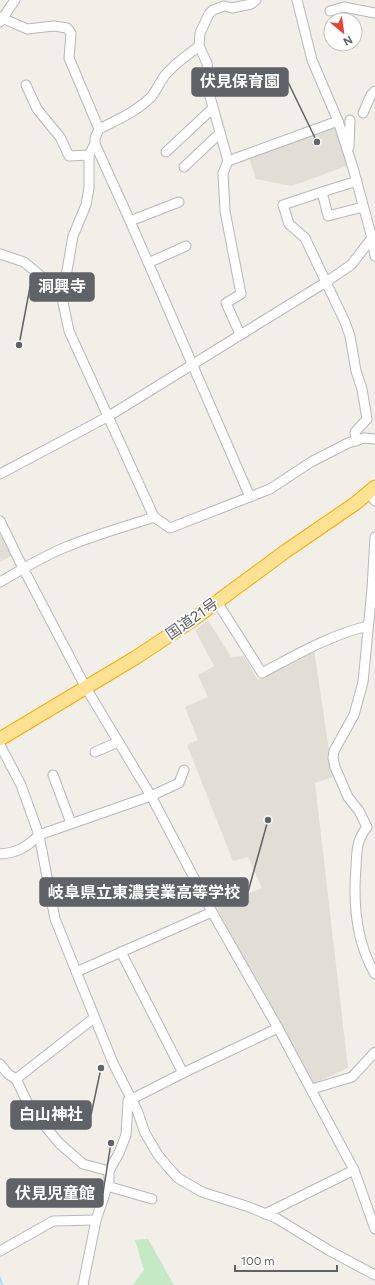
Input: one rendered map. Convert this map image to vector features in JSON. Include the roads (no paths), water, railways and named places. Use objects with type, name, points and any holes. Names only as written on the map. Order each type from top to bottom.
[{"type":"highway","name":"国道21号","points":[[0,738],[86,688],[191,622],[286,551],[373,493]]},
{"type":"street","points":[[15,0],[1,19],[27,29],[54,26],[67,28],[71,33],[69,58],[99,129]]},
{"type":"street","points":[[240,334],[226,303],[241,294],[225,211],[223,173],[228,161],[209,93],[207,63],[199,46],[200,33],[209,14],[213,10],[224,6],[232,8],[251,4],[256,0]]},
{"type":"street","points":[[297,0],[312,60],[338,121],[349,154],[373,238],[375,256]]},
{"type":"street","points":[[330,11],[344,7],[375,13]]},
{"type":"street","points":[[199,46],[166,74],[151,96],[141,105],[126,115],[99,129],[95,138],[95,144],[250,497]]},
{"type":"street","points":[[26,85],[37,109],[60,137],[69,156],[89,156]]},
{"type":"street","points":[[363,113],[371,95],[375,91]]},
{"type":"street","points":[[166,152],[213,108]]},
{"type":"street","points":[[349,154],[350,120]]},
{"type":"street","points":[[228,161],[338,121]]},
{"type":"street","points":[[184,167],[220,133]]},
{"type":"street","points":[[95,144],[89,156],[89,188],[86,205],[73,236],[66,276],[61,294],[69,331],[154,517],[170,528],[270,489],[311,462],[348,443],[364,438],[375,439]]},
{"type":"street","points":[[356,441],[355,432],[367,418],[362,390],[356,372],[350,336],[345,322],[305,238],[288,224],[283,205],[357,181]]},
{"type":"street","points":[[322,192],[328,216],[363,207]]},
{"type":"street","points":[[130,221],[179,202]]},
{"type":"street","points":[[0,474],[109,416],[326,282],[351,265],[373,238]]},
{"type":"street","points":[[148,263],[186,246]]},
{"type":"street","points":[[0,254],[24,262],[61,294]]},
{"type":"street","points":[[0,582],[23,568],[65,547],[154,517]]},
{"type":"street","points":[[0,521],[86,688],[151,796],[212,912],[312,1089],[354,1170],[375,1229]]},
{"type":"street","points":[[367,827],[359,811],[348,797],[335,767],[333,758],[334,751],[354,715],[363,682],[375,537]]},
{"type":"street","points":[[217,602],[262,673],[318,643],[368,626]]},
{"type":"street","points":[[95,752],[118,742]]},
{"type":"street","points":[[0,745],[21,785],[39,835],[55,919],[113,1063],[132,1099],[151,1145],[168,1168],[178,1178],[202,1192],[249,1207],[265,1214],[301,1233],[352,1264],[375,1275]]},
{"type":"street","points":[[0,854],[18,851],[30,844],[39,835],[151,796],[179,783],[184,770]]},
{"type":"street","points":[[53,774],[71,823]]},
{"type":"street","points":[[375,820],[361,834],[358,842],[354,890],[357,921],[363,949],[375,974]]},
{"type":"street","points":[[76,972],[212,912]]},
{"type":"street","points":[[121,952],[183,1074]]},
{"type":"street","points":[[16,1079],[94,1018]]},
{"type":"street","points":[[83,1285],[96,1220],[109,1181],[109,1171],[126,1135],[128,1101],[278,1028]]},
{"type":"street","points":[[312,1089],[352,1077],[375,1052]]},
{"type":"street","points":[[0,1064],[8,1074],[16,1079],[30,1108],[59,1143],[83,1164],[109,1171]]},
{"type":"street","points":[[265,1214],[354,1170]]},
{"type":"street","points":[[107,1186],[152,1199]]},
{"type":"street","points":[[0,1250],[53,1221],[96,1220]]},
{"type":"waterway","points":[[0,1278],[2,1285]]},
{"type":"place","name":"伏見保育園","points":[[317,142]]},
{"type":"place","name":"洞興寺","points":[[19,345]]},
{"type":"place","name":"岐阜県立東濃実業高等学校","points":[[268,820]]},
{"type":"place","name":"白山神社","points":[[101,1068]]},
{"type":"place","name":"伏見児童館","points":[[111,1143]]}]
